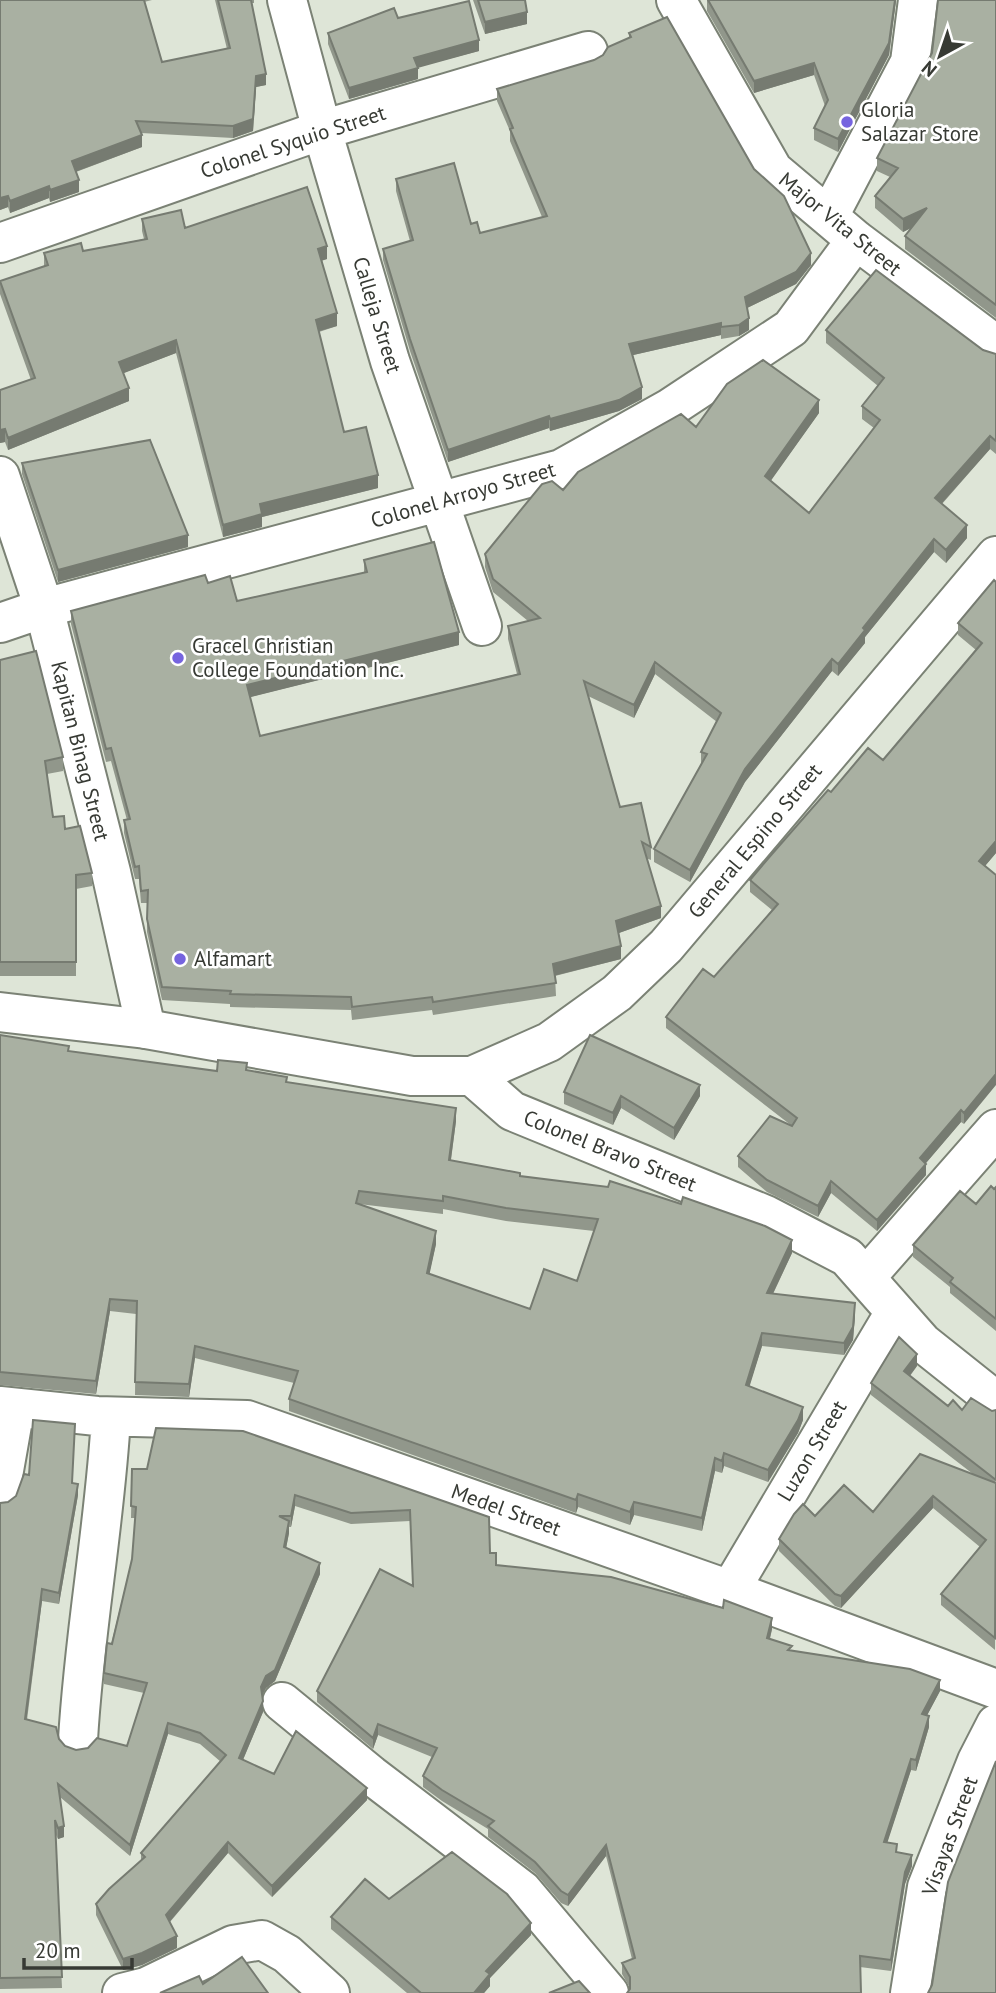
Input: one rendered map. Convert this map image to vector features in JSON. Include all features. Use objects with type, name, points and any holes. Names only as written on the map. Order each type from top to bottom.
[{"type":"street","name":"Calleja Street","points":[[287,0],[390,361],[482,626]]},
{"type":"street","name":"Major Vita Street","points":[[676,0],[774,170],[842,228],[996,345]]},
{"type":"street","name":"Colonel Arroyo Street","points":[[0,624],[44,608],[561,469],[670,408],[791,328],[842,228],[910,62],[918,0]]},
{"type":"street","name":"Colonel Syquio Street","points":[[0,243],[322,130],[588,51]]},
{"type":"street","name":"Kapitan Binag Street","points":[[0,476],[44,608],[146,1029]]},
{"type":"street","name":"General Espino Street","points":[[472,1076],[549,1042],[617,993],[666,946],[996,556]]},
{"type":"street","points":[[0,1013],[146,1029],[412,1076],[472,1076]]},
{"type":"street","name":"Colonel Bravo Street","points":[[472,1076],[512,1111],[766,1215],[847,1257],[923,1343],[996,1401]]},
{"type":"street","points":[[866,1277],[996,1129]]},
{"type":"street","name":"Luzon Street","points":[[730,1590],[895,1312]]},
{"type":"street","points":[[0,1493],[7,1407]]},
{"type":"street","name":"Medel Street","points":[[7,1407],[111,1417],[247,1420],[730,1590],[996,1689]]},
{"type":"street","points":[[78,1740],[82,1670],[108,1481],[111,1417]]},
{"type":"street","points":[[282,1702],[371,1775],[522,1890],[609,1993]]},
{"type":"street","name":"Visayas Street","points":[[910,1993],[927,1887],[977,1762],[996,1724]]},
{"type":"street","points":[[122,1993],[146,1987],[233,1945],[262,1940],[286,1954],[330,1993]]},
{"type":"building","points":[[0,0],[144,0],[162,62],[230,48],[218,0],[251,0],[266,74],[256,76],[253,119],[233,126],[136,121],[142,135],[72,161],[79,180],[50,190],[49,186],[10,201],[8,196],[0,198]]},
{"type":"building","points":[[478,0],[525,0],[527,12],[485,22]]},
{"type":"building","points":[[708,0],[895,0],[889,43],[838,139],[814,128],[828,100],[814,63],[754,81]]},
{"type":"building","points":[[938,0],[996,0],[996,305],[905,236],[927,208],[903,219],[875,196],[898,168],[877,158],[932,53]]},
{"type":"building","points":[[469,1],[479,40],[414,58],[418,68],[349,88],[328,33],[394,8],[398,18]]},
{"type":"building","points":[[667,17],[754,169],[784,196],[811,253],[796,272],[745,297],[749,318],[739,325],[721,327],[721,323],[629,344],[642,387],[619,400],[550,419],[549,416],[448,450],[383,249],[413,240],[396,179],[454,163],[471,224],[477,222],[480,233],[547,216],[510,129],[513,128],[497,89],[594,60],[603,55],[608,47],[631,37],[629,33]]},
{"type":"building","points":[[307,187],[327,246],[318,249],[337,313],[316,320],[344,432],[366,427],[378,475],[260,504],[262,514],[223,525],[176,340],[119,362],[129,388],[8,438],[5,429],[0,430],[0,390],[35,378],[0,281],[48,265],[44,253],[81,243],[83,251],[147,239],[142,219],[181,210],[185,228]]},
{"type":"building","points":[[876,270],[983,350],[996,354],[996,441],[990,436],[935,498],[967,525],[946,550],[934,539],[863,628],[865,630],[838,664],[832,659],[745,769],[690,870],[654,849],[707,754],[701,752],[721,713],[655,662],[634,705],[584,681],[620,807],[641,803],[651,847],[642,842],[661,906],[616,921],[621,946],[553,964],[556,983],[433,1002],[432,997],[352,1007],[351,997],[230,994],[231,991],[162,987],[147,919],[148,890],[141,891],[139,866],[135,867],[124,820],[130,819],[111,748],[106,749],[71,611],[205,575],[208,583],[230,576],[237,601],[367,572],[364,560],[434,542],[459,632],[247,685],[260,736],[520,674],[508,626],[540,618],[493,579],[485,554],[542,484],[552,481],[563,490],[578,472],[681,414],[696,427],[727,384],[763,360],[819,400],[765,476],[809,513],[880,420],[862,406],[884,378],[826,330]]},
{"type":"building","points":[[150,440],[188,535],[58,570],[22,463]]},
{"type":"building","points":[[994,580],[996,841],[979,861],[996,875],[996,1074],[964,1113],[961,1110],[920,1158],[926,1164],[877,1220],[831,1181],[818,1206],[767,1180],[738,1156],[770,1116],[792,1126],[797,1118],[666,1017],[703,969],[714,977],[778,904],[750,880],[868,748],[883,760],[982,643],[958,623]]},
{"type":"building","points":[[36,651],[63,757],[45,761],[53,817],[64,816],[65,829],[80,826],[92,873],[76,875],[76,962],[0,962],[0,660]]},
{"type":"building","points":[[0,1035],[69,1046],[68,1051],[217,1071],[218,1060],[247,1063],[246,1070],[287,1077],[286,1082],[456,1108],[449,1160],[520,1173],[520,1176],[608,1187],[610,1181],[681,1204],[683,1197],[765,1226],[792,1240],[767,1293],[855,1303],[853,1327],[844,1343],[762,1333],[746,1385],[803,1407],[768,1470],[724,1453],[722,1461],[715,1458],[702,1518],[634,1502],[630,1512],[578,1494],[576,1500],[289,1399],[298,1371],[195,1346],[189,1384],[135,1382],[137,1301],[110,1299],[96,1381],[0,1372]],"holes":[[[359,1191],[443,1201],[443,1196],[506,1208],[598,1219],[577,1281],[544,1269],[530,1309],[427,1273],[436,1231],[356,1203]]]},
{"type":"building","points":[[590,1035],[700,1085],[674,1128],[621,1096],[613,1113],[564,1092]]},
{"type":"building","points":[[991,1186],[994,1189],[996,1187],[996,1319],[950,1282],[953,1278],[913,1245],[960,1191],[976,1204]]},
{"type":"building","points":[[899,1337],[917,1354],[904,1371],[948,1406],[953,1400],[962,1410],[971,1398],[992,1411],[996,1410],[996,1480],[871,1383]]},
{"type":"building","points":[[33,1420],[75,1424],[72,1483],[78,1484],[59,1593],[42,1589],[25,1719],[56,1727],[59,1739],[65,1746],[76,1750],[88,1748],[97,1738],[127,1746],[147,1683],[104,1673],[107,1643],[112,1644],[132,1559],[136,1507],[131,1506],[132,1469],[147,1469],[156,1428],[243,1431],[489,1517],[490,1553],[496,1553],[496,1565],[611,1577],[723,1608],[724,1600],[772,1618],[767,1638],[792,1646],[788,1650],[910,1669],[940,1680],[922,1714],[929,1716],[916,1760],[911,1759],[884,1842],[897,1844],[896,1852],[912,1855],[905,1872],[891,1960],[860,1956],[861,1993],[627,1993],[630,1989],[630,1977],[622,1963],[635,1958],[606,1845],[568,1895],[561,1891],[535,1862],[488,1826],[494,1821],[423,1776],[437,1748],[378,1724],[373,1738],[317,1691],[380,1569],[413,1586],[410,1510],[351,1513],[295,1495],[291,1516],[279,1516],[289,1521],[284,1547],[320,1563],[275,1670],[266,1676],[261,1687],[263,1701],[239,1758],[274,1774],[296,1731],[367,1788],[272,1886],[228,1842],[166,1915],[177,1936],[123,1959],[96,1904],[145,1857],[141,1853],[226,1755],[200,1733],[168,1723],[130,1845],[58,1784],[64,1826],[58,1828],[55,1820],[62,1977],[0,1978],[0,1503],[8,1502],[16,1496],[24,1474],[29,1475]]},
{"type":"building","points":[[920,1454],[996,1483],[995,1638],[941,1594],[986,1540],[933,1496],[841,1596],[835,1594],[779,1539],[803,1504],[815,1516],[844,1485],[873,1512]]},
{"type":"building","points":[[996,1761],[996,1993],[928,1993],[932,1985],[948,1882]]},
{"type":"building","points":[[452,1852],[507,1894],[531,1923],[486,1971],[490,1974],[474,1993],[421,1993],[331,1917],[365,1879],[389,1899]]},
{"type":"building","points":[[242,1957],[268,1993],[160,1993],[199,1976],[203,1984]]},
{"type":"building","points":[[579,1981],[590,1993],[549,1993]]},
{"type":"place","name":"Gloria Salazar Store","points":[[847,122]]},
{"type":"place","name":"Gracel Christian College Foundation Inc.","points":[[178,658]]},
{"type":"place","name":"Alfamart","points":[[180,959]]}]
